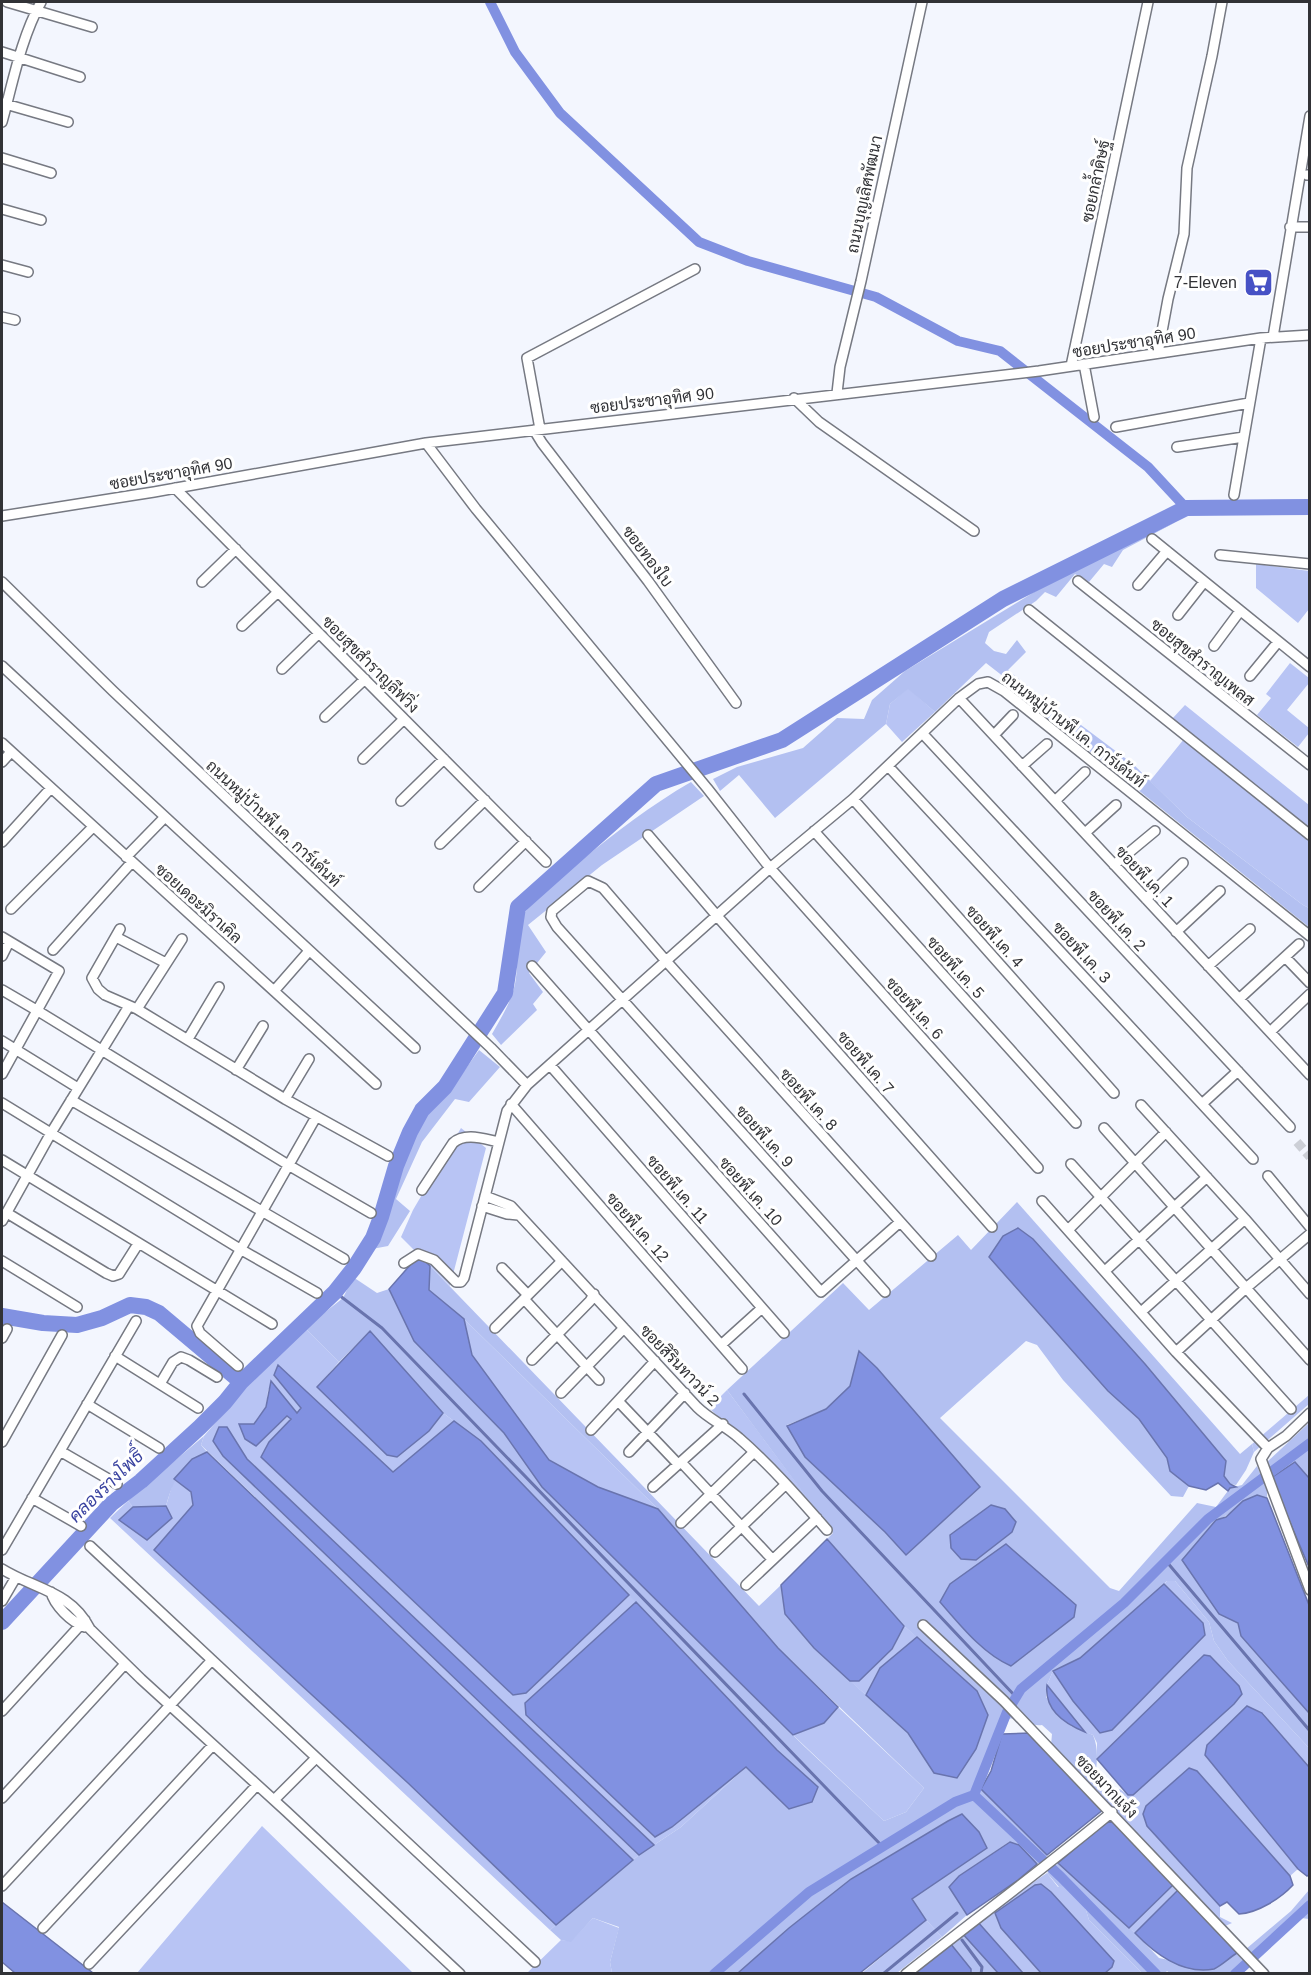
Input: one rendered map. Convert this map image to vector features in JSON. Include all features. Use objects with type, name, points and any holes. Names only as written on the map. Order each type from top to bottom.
[{"type":"street","points":[[7,2],[92,27]]},
{"type":"street","points":[[2,122],[4,104],[41,2]]},
{"type":"street","name":"ถนนบุญเลิศพัฒนา","points":[[837,393],[840,367],[922,2]]},
{"type":"street","name":"ซอยกล้ำดิษฐ์","points":[[1071,366],[1148,2]]},
{"type":"street","points":[[1158,353],[1168,296],[1184,234],[1187,168],[1212,56],[1221,2]]},
{"type":"street","points":[[2,52],[80,77]]},
{"type":"street","points":[[4,104],[68,123]]},
{"type":"street","points":[[1273,337],[1310,116]]},
{"type":"street","points":[[2,159],[51,173]]},
{"type":"street","points":[[2,209],[41,220]]},
{"type":"street","points":[[1290,227],[1310,227]]},
{"type":"street","points":[[2,265],[28,272]]},
{"type":"street","points":[[537,429],[527,358],[695,269]]},
{"type":"street","points":[[2,317],[15,320]]},
{"type":"street","name":"ซอยประชาอุทิศ 90","points":[[2,516],[426,443],[1039,371],[1262,338],[1310,336]]},
{"type":"street","points":[[1234,495],[1262,338]]},
{"type":"street","points":[[1084,364],[1094,417]]},
{"type":"street","points":[[794,398],[819,422],[974,531]]},
{"type":"street","points":[[1116,427],[1250,403]]},
{"type":"street","name":"ซอยทองใบ","points":[[537,429],[548,451],[697,646],[736,703]]},
{"type":"street","points":[[1177,447],[1244,436]]},
{"type":"street","points":[[426,443],[476,509],[707,788],[770,868]]},
{"type":"street","name":"ซอยสุขสำราญลีฟวิ่ง","points":[[175,488],[546,862]]},
{"type":"street","points":[[1152,539],[1310,668]]},
{"type":"street","points":[[202,582],[236,549]]},
{"type":"street","points":[[1138,585],[1167,551]]},
{"type":"street","points":[[1220,555],[1310,564]]},
{"type":"street","name":"ซอยสุขสำราญเพลส","points":[[1078,581],[1310,765]]},
{"type":"street","name":"ถนนหมู่บ้านพี.เค. การ์เด้นท์","points":[[2,582],[130,707],[492,1048],[527,1085]]},
{"type":"street","points":[[1178,615],[1204,582]]},
{"type":"street","points":[[242,626],[278,592]]},
{"type":"street","points":[[1029,610],[1310,835]]},
{"type":"street","points":[[1214,646],[1240,611]]},
{"type":"street","points":[[282,669],[320,633]]},
{"type":"street","points":[[1250,676],[1278,642]]},
{"type":"street","points":[[2,666],[415,1048]]},
{"type":"street","points":[[325,717],[365,679]]},
{"type":"street","name":"ถนนหมู่บ้านพี.เค. การ์เด้นท์","points":[[404,1263],[413,1256],[423,1256],[434,1260],[456,1282],[461,1282],[464,1278],[507,1111],[527,1085],[770,868],[852,799],[959,698],[978,684],[988,681],[995,684],[1310,936]]},
{"type":"street","name":"ซอยพี.เค. 1","points":[[959,698],[1310,1075]]},
{"type":"street","points":[[994,735],[1013,715]]},
{"type":"street","points":[[363,759],[404,719]]},
{"type":"street","name":"ซอยพี.เค. 2","points":[[922,734],[1290,1127]]},
{"type":"street","name":"ซอยเดอะมิราเคิล","points":[[2,744],[376,1084]]},
{"type":"street","points":[[1022,766],[1047,744]]},
{"type":"street","points":[[2,762],[11,752]]},
{"type":"street","points":[[401,801],[444,759]]},
{"type":"street","name":"ซอยพี.เค. 3","points":[[888,766],[1253,1159]]},
{"type":"street","points":[[1055,801],[1085,772]]},
{"type":"street","points":[[2,842],[51,788]]},
{"type":"street","name":"ซอยพี.เค. 4","points":[[852,799],[1114,1093]]},
{"type":"street","points":[[440,844],[485,800]]},
{"type":"street","points":[[1085,833],[1116,805]]},
{"type":"street","points":[[53,950],[165,817]]},
{"type":"street","points":[[11,909],[93,827]]},
{"type":"street","name":"ซอยพี.เค. 5","points":[[814,831],[1076,1123]]},
{"type":"street","points":[[1114,865],[1155,831]]},
{"type":"street","name":"ซอยพี.เค. 7","points":[[648,835],[992,1227]]},
{"type":"street","points":[[479,887],[526,841]]},
{"type":"street","points":[[1146,899],[1183,863]]},
{"type":"street","name":"ซอยพี.เค. 6","points":[[770,868],[1038,1168]]},
{"type":"street","name":"ซอยพี.เค. 8","points":[[623,999],[551,917],[552,910],[559,903],[588,881],[603,888],[931,1256]]},
{"type":"street","points":[[1176,932],[1220,891]]},
{"type":"street","points":[[1208,966],[1250,929]]},
{"type":"street","points":[[166,963],[118,933],[93,978],[93,983],[105,995],[188,1039],[285,1100],[388,1156]]},
{"type":"street","points":[[138,1244],[119,1274],[114,1276],[106,1274],[4,1216],[101,1050],[182,939]]},
{"type":"street","points":[[2,956],[5,940],[59,971],[39,1011],[2,1074]]},
{"type":"street","points":[[1239,999],[1299,945]]},
{"type":"street","points":[[274,991],[309,951]]},
{"type":"street","points":[[1285,957],[1310,983]]},
{"type":"street","points":[[532,966],[588,1031]]},
{"type":"street","points":[[188,1039],[219,987]]},
{"type":"street","points":[[2,990],[371,1213]]},
{"type":"street","points":[[1270,1032],[1310,994]]},
{"type":"street","name":"ซอยพี.เค. 9","points":[[623,999],[885,1292]]},
{"type":"street","points":[[236,1070],[263,1026]]},
{"type":"street","name":"ซอยพี.เค. 10","points":[[588,1031],[821,1292],[900,1222]]},
{"type":"street","points":[[2,1041],[78,1088]]},
{"type":"street","points":[[1300,1065],[1310,1057]]},
{"type":"street","points":[[285,1100],[309,1059]]},
{"type":"street","name":"ซอยพี.เค. 11","points":[[550,1065],[784,1333]]},
{"type":"street","points":[[1203,1103],[1238,1071]]},
{"type":"street","points":[[71,1100],[344,1259]]},
{"type":"street","points":[[2,1103],[240,1249],[317,1293]]},
{"type":"street","name":"ซอยพี.เค. 12","points":[[511,1104],[742,1369]]},
{"type":"street","points":[[1141,1105],[1310,1294]]},
{"type":"street","points":[[238,1366],[197,1329],[316,1117]]},
{"type":"street","points":[[1104,1128],[1310,1360]]},
{"type":"street","points":[[1068,1230],[1166,1132]]},
{"type":"street","points":[[422,1190],[458,1138],[471,1137],[499,1142]]},
{"type":"street","points":[[2,1160],[272,1324]]},
{"type":"street","points":[[1071,1164],[1291,1409]]},
{"type":"street","points":[[1268,1176],[1310,1227]]},
{"type":"street","points":[[1105,1271],[1207,1178]]},
{"type":"street","name":"ซอยสิรินทาวน์ 2","points":[[485,1196],[510,1206],[703,1413],[723,1424],[753,1452],[827,1530]]},
{"type":"street","points":[[1042,1201],[1176,1352],[1268,1448]]},
{"type":"street","points":[[482,1206],[518,1215]]},
{"type":"street","points":[[1141,1312],[1245,1219]]},
{"type":"street","points":[[1176,1352],[1310,1234]]},
{"type":"street","points":[[2,1261],[77,1306]]},
{"type":"street","points":[[495,1328],[562,1261]]},
{"type":"street","points":[[502,1268],[557,1335],[599,1380]]},
{"type":"street","points":[[532,1360],[590,1301],[594,1294]]},
{"type":"street","points":[[721,1345],[762,1308]]},
{"type":"street","points":[[2,1551],[136,1321]]},
{"type":"street","points":[[561,1393],[624,1328]]},
{"type":"street","points":[[2,1338],[7,1329]]},
{"type":"street","points":[[2,1442],[62,1335]]},
{"type":"street","points":[[115,1356],[198,1408]]},
{"type":"street","points":[[160,1384],[173,1362],[181,1357],[217,1377]]},
{"type":"street","points":[[591,1430],[655,1361]]},
{"type":"street","points":[[629,1452],[685,1393]]},
{"type":"street","points":[[618,1401],[743,1526],[772,1559]]},
{"type":"street","points":[[87,1404],[159,1448]]},
{"type":"street","points":[[1310,1413],[1286,1436],[1268,1448],[1260,1459],[1310,1590]]},
{"type":"street","points":[[653,1487],[723,1424]]},
{"type":"street","points":[[60,1451],[117,1484]]},
{"type":"street","points":[[681,1523],[753,1452]]},
{"type":"street","points":[[715,1552],[785,1485]]},
{"type":"street","points":[[32,1498],[81,1526]]},
{"type":"street","points":[[746,1585],[817,1518]]},
{"type":"street","points":[[90,1546],[535,1962]]},
{"type":"street","points":[[2,1569],[46,1589],[53,1601],[85,1625],[460,1974]]},
{"type":"street","points":[[2,1601],[19,1578]]},
{"type":"street","name":"ซอยมากแจ้ง","points":[[923,1624],[1017,1714],[1264,1974]]},
{"type":"street","points":[[2,1711],[85,1625]]},
{"type":"street","points":[[2,1886],[212,1660]]},
{"type":"street","points":[[2,1798],[125,1664]]},
{"type":"street","points":[[42,1928],[213,1745]]},
{"type":"street","points":[[274,1800],[316,1758]]},
{"type":"street","points":[[89,1964],[256,1785]]},
{"type":"street","points":[[906,1974],[981,1913],[1056,1859],[1112,1812]]},
{"type":"shaded area","points":[[1176,522],[1123,550],[1112,567],[1104,564],[1089,582],[1075,574],[1056,597],[1045,592],[1036,601],[989,632],[985,643],[994,651],[1006,654],[1017,640],[1026,652],[1008,670],[1064,715],[1073,719],[1133,764],[1187,817],[1309,908],[1309,927],[1006,684],[1004,677],[986,663],[935,712],[908,689],[890,704],[886,724],[775,818],[739,775],[720,791],[713,779],[737,767],[803,748],[837,718],[864,719],[872,700],[905,671],[1062,575]]},
{"type":"shaded area","points":[[1256,564],[1309,571],[1309,609],[1298,623],[1256,588]]},
{"type":"shaded area","points":[[1290,663],[1309,678],[1309,683],[1287,710],[1309,728],[1309,733],[1298,747],[1257,715],[1271,698],[1266,694]]},
{"type":"shaded area","points":[[908,688],[935,712],[902,742],[886,724],[890,704]]},
{"type":"shaded area","points":[[1185,705],[1309,805],[1309,830],[1171,720]]},
{"type":"shaded area","points":[[1184,739],[1309,840],[1309,908],[1187,817],[1150,781]]},
{"type":"shaded area","points":[[691,782],[704,796],[602,865],[528,925],[546,952],[529,973],[543,992],[533,1004],[537,1010],[501,1045],[492,1034],[513,991],[519,929],[530,904],[550,884],[620,830]]},
{"type":"shaded area","points":[[479,1050],[500,1067],[469,1102],[455,1099],[422,1142],[396,1199],[410,1211],[388,1246],[372,1249],[390,1204],[406,1147],[431,1107],[452,1088]]},
{"type":"shaded area","points":[[461,1128],[486,1148],[450,1286],[401,1237],[413,1210]]},
{"type":"shaded area","points":[[1017,1202],[1240,1454],[1252,1444],[1254,1452],[1246,1470],[1236,1485],[1230,1484],[1224,1476],[1226,1461],[1145,1364],[1033,1239],[990,1257],[1108,1391],[1139,1419],[1167,1458],[1170,1471],[1189,1486],[1183,1497],[1171,1496],[1063,1380],[1037,1345],[1026,1341],[940,1418],[1110,1588],[1119,1591],[1197,1503],[1216,1507],[1230,1488],[1242,1485],[1257,1466],[1267,1490],[1267,1498],[1252,1498],[1216,1520],[1219,1613],[1238,1623],[1241,1636],[1309,1713],[1309,1748],[1228,1661],[1214,1641],[1209,1622],[1175,1581],[1167,1581],[1080,1658],[1053,1671],[1047,1685],[1046,1697],[1071,1726],[1093,1735],[1097,1754],[1094,1786],[1090,1785],[1051,1745],[1052,1734],[1042,1725],[1008,1719],[981,1789],[1047,1855],[1037,1864],[1019,1846],[1009,1842],[959,1876],[967,1915],[942,1937],[926,1920],[912,1899],[986,1848],[948,1821],[851,1879],[789,1928],[738,1973],[612,1973],[610,1962],[619,1927],[593,1918],[571,1942],[561,1940],[550,1930],[639,1855],[681,1827],[746,1767],[789,1809],[818,1787],[777,1750],[481,1441],[443,1413],[370,1331],[339,1362],[305,1328],[343,1298],[353,1277],[377,1293],[389,1289],[414,1341],[504,1433],[542,1487],[805,1747],[884,1821],[906,1812],[924,1788],[778,1648],[658,1509],[464,1319],[429,1290],[430,1266],[759,1606],[781,1585],[785,1614],[814,1648],[908,1733],[934,1773],[977,1691],[894,1617],[827,1539],[833,1533],[727,1390],[843,1283],[869,1310],[958,1235],[971,1250]],"holes":[[[860,1351],[980,1487],[906,1555],[787,1425],[826,1409],[851,1386]]]},
{"type":"shaded area","points":[[464,1319],[658,1509],[598,1487],[549,1460],[472,1355]]},
{"type":"shaded area","points":[[305,1328],[339,1362],[317,1387],[429,1431],[443,1413],[454,1421],[393,1472],[278,1365],[274,1376],[301,1408],[297,1413],[272,1382],[266,1407],[254,1424],[256,1446],[288,1416],[292,1419],[269,1442],[261,1457],[513,1695],[526,1693],[629,1595],[636,1602],[525,1704],[527,1715],[654,1837],[672,1827],[746,1767],[681,1827],[654,1845],[247,1459],[227,1428],[213,1441],[223,1456],[639,1855],[633,1860],[201,1445],[204,1436],[274,1355]]},
{"type":"shaded area","points":[[727,1390],[812,1504],[709,1408]]},
{"type":"shaded area","points":[[1309,1395],[1309,1404],[1254,1452],[1252,1444]]},
{"type":"shaded area","points":[[1309,1423],[1309,1478],[1295,1462],[1271,1478],[1267,1462]]},
{"type":"shaded area","points":[[204,1436],[201,1445],[207,1452],[190,1462],[179,1474],[166,1506],[133,1507],[128,1501],[134,1495]]},
{"type":"shaded area","points":[[174,1479],[191,1492],[193,1505],[154,1550],[408,1783],[556,1925],[550,1930],[110,1518],[128,1501],[133,1507],[119,1520],[172,1518],[166,1506]]},
{"type":"shaded area","points":[[1167,1581],[1175,1581],[1209,1622],[1214,1641],[1228,1661],[1309,1748],[1309,1767],[1263,1713],[1205,1755],[1298,1869],[1290,1876],[1197,1771],[1147,1826],[1220,1906],[1220,1917],[1232,1923],[1223,1927],[1090,1785],[1094,1786],[1095,1781],[1108,1798],[1120,1789],[1128,1795],[1210,1656],[1204,1655],[1097,1759],[1097,1743],[1093,1735],[1085,1732],[1047,1685],[1053,1671],[1073,1701],[1100,1733],[1203,1623],[1164,1584]]},
{"type":"shaded area","points":[[904,1626],[917,1637],[880,1668],[866,1695],[850,1681],[859,1681],[892,1650]]},
{"type":"shaded area","points":[[838,1707],[924,1788],[906,1812],[884,1821],[793,1735],[824,1723]]},
{"type":"shaded area","points":[[262,1826],[413,1973],[137,1973]]},
{"type":"shaded area","points":[[1058,1863],[1159,1958],[1214,1969],[1237,1953],[1247,1966],[1237,1973],[1171,1974],[1167,1971],[1165,1973],[1142,1973],[1089,1920],[1085,1907],[1065,1886],[1059,1887],[1047,1873]]},
{"type":"shaded area","points":[[1047,1873],[1058,1887],[1065,1885],[1085,1907],[1089,1920],[1142,1973],[1023,1973],[977,1921]]},
{"type":"shaded area","points":[[1173,1885],[1178,1890],[1135,1933],[1129,1928]]},
{"type":"shaded area","points":[[1309,1890],[1309,1919],[1301,1918],[1256,1957],[1246,1949],[1291,1911]]},
{"type":"shaded area","points":[[593,1918],[619,1928],[610,1962],[612,1973],[526,1974],[561,1940],[571,1941]]},
{"type":"shaded area","points":[[926,1920],[942,1937],[897,1973],[861,1974]]},
{"type":"shaded area","points":[[962,1933],[998,1973],[971,1973],[971,1969],[950,1943]]},
{"type":"water","points":[[1018,1228],[1033,1239],[1145,1364],[1226,1461],[1224,1476],[1230,1484],[1236,1487],[1228,1491],[1218,1483],[1206,1490],[1189,1486],[1170,1471],[1167,1458],[1139,1419],[1108,1391],[989,1257],[1003,1236]]},
{"type":"water","points":[[419,1255],[430,1266],[429,1290],[464,1319],[472,1355],[549,1460],[598,1487],[658,1509],[778,1648],[838,1707],[824,1723],[793,1735],[542,1487],[504,1433],[414,1341],[389,1289]]},
{"type":"water","points":[[370,1331],[443,1413],[429,1431],[397,1457],[387,1455],[317,1387]]},
{"type":"water","points":[[859,1351],[877,1368],[980,1487],[906,1555],[885,1532],[805,1457],[787,1426],[826,1409],[850,1386]]},
{"type":"water","points":[[278,1365],[393,1472],[454,1421],[481,1441],[629,1595],[526,1693],[513,1695],[261,1457],[269,1442],[291,1419],[287,1416],[256,1446],[245,1439],[239,1424],[254,1424],[266,1407],[271,1381],[297,1413],[301,1408],[274,1375]]},
{"type":"water","points":[[219,1427],[227,1427],[247,1459],[654,1845],[639,1855],[223,1456],[213,1441]]},
{"type":"water","points":[[207,1452],[633,1860],[556,1925],[408,1783],[154,1550],[193,1505],[191,1492],[174,1479],[192,1459]]},
{"type":"water","points":[[1295,1462],[1309,1478],[1309,1567],[1271,1478]]},
{"type":"water","points":[[1257,1495],[1267,1498],[1309,1605],[1309,1713],[1241,1636],[1238,1623],[1219,1614],[1182,1560],[1216,1520],[1226,1517],[1243,1501]]},
{"type":"water","points":[[991,1505],[1005,1509],[1016,1522],[1012,1532],[976,1560],[961,1559],[951,1548],[950,1535]]},
{"type":"water","points":[[166,1506],[172,1518],[147,1540],[119,1520],[133,1507]]},
{"type":"water","points":[[827,1539],[904,1626],[892,1649],[859,1681],[850,1681],[814,1648],[785,1614],[781,1585]]},
{"type":"water","points":[[1006,1544],[1076,1605],[1074,1617],[1011,1666],[982,1647],[940,1602],[950,1584]]},
{"type":"water","points":[[1164,1584],[1203,1623],[1205,1635],[1112,1730],[1100,1733],[1073,1701],[1053,1671],[1080,1658]]},
{"type":"water","points":[[636,1602],[777,1750],[818,1787],[812,1802],[789,1809],[746,1767],[672,1827],[655,1837],[526,1715],[525,1703]]},
{"type":"water","points":[[917,1637],[977,1691],[988,1715],[976,1749],[957,1778],[934,1773],[908,1733],[866,1695],[880,1668]]},
{"type":"water","points":[[1204,1655],[1210,1656],[1239,1686],[1242,1694],[1234,1704],[1133,1795],[1128,1795],[1097,1759]]},
{"type":"water","points":[[1047,1685],[1085,1732],[1070,1725],[1052,1709],[1047,1694]]},
{"type":"water","points":[[1247,1706],[1262,1713],[1309,1767],[1310,1874],[1307,1876],[1298,1869],[1205,1755],[1207,1745]]},
{"type":"water","points":[[1030,1733],[1104,1809],[1047,1855],[981,1789],[991,1771],[1002,1734]]},
{"type":"water","points":[[1189,1768],[1197,1771],[1290,1876],[1293,1885],[1269,1904],[1254,1911],[1239,1914],[1227,1902],[1220,1906],[1147,1826],[1143,1814],[1146,1806]]},
{"type":"water","points":[[962,1814],[979,1832],[987,1848],[912,1899],[926,1920],[860,1973],[738,1973],[789,1928],[851,1879]]},
{"type":"water","points":[[1105,1823],[1116,1823],[1173,1885],[1129,1928],[1058,1863]]},
{"type":"water","points":[[1010,1842],[1019,1845],[1037,1864],[967,1915],[949,1887],[959,1876]]},
{"type":"water","points":[[1041,1884],[1114,1961],[1112,1967],[1105,1973],[1041,1973],[1001,1928],[995,1913],[1035,1885]]},
{"type":"water","points":[[1178,1890],[1237,1953],[1220,1966],[1202,1970],[1180,1966],[1160,1955],[1135,1933]]},
{"type":"water","points":[[2,1902],[93,1973],[15,1973],[2,1962]]},
{"type":"water","points":[[977,1921],[1023,1973],[998,1973],[962,1933]]},
{"type":"water","points":[[950,1943],[971,1969],[971,1973],[913,1974]]},
{"type":"waterway","points":[[490,2],[515,52],[560,113],[699,242],[748,261],[876,297],[958,341],[1000,351],[1148,467],[1186,508]]},
{"type":"waterway","name":"คลองรางโพธิ์","points":[[2,1622],[111,1504],[141,1481],[200,1427],[241,1382],[335,1292],[354,1268],[373,1238],[396,1166],[422,1110],[445,1087],[505,993],[518,907],[656,784],[782,740],[1003,599],[1186,508],[1310,507]]},
{"type":"waterway","points":[[335,1292],[382,1328],[883,1847]]},
{"type":"waterway","points":[[2,1316],[43,1323],[77,1325],[102,1318],[130,1305],[146,1307],[159,1313],[241,1382]]},
{"type":"waterway","points":[[744,1394],[822,1491],[1016,1697]]},
{"type":"waterway","points":[[974,1795],[1007,1712],[1021,1689],[1124,1603],[1208,1519],[1310,1443]]},
{"type":"waterway","points":[[1166,1561],[1310,1731]]},
{"type":"waterway","points":[[714,1974],[809,1892],[955,1802],[974,1795],[1061,1877],[1156,1974]]},
{"type":"waterway","points":[[1235,1974],[1310,1905]]},
{"type":"waterway","points":[[883,1974],[957,1913]]},
{"type":"waterway","points":[[962,1940],[982,1967],[981,1974]]},
{"type":"tunnel","points":[[1297,1142],[1310,1157]]},
{"type":"place","name":"7-Eleven","points":[[1258,282]]}]
